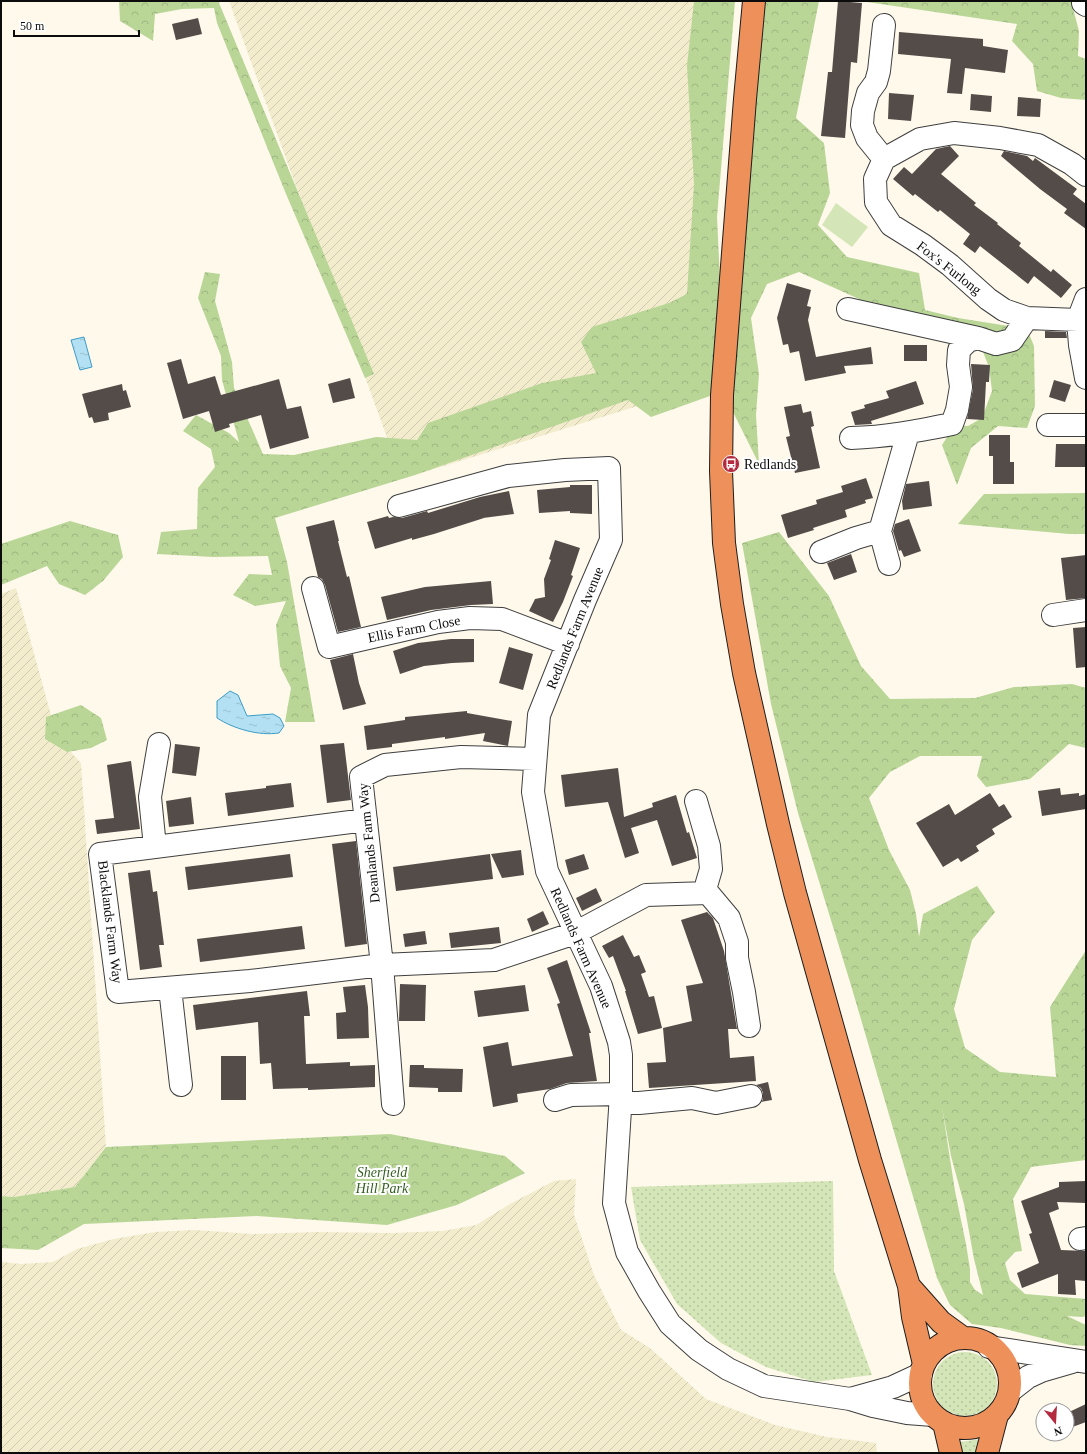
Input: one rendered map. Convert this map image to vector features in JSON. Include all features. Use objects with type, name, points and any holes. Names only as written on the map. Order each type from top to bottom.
[{"type":"highway","points":[[754,1],[744,99],[722,395],[720,464],[724,543],[732,604],[744,673],[795,893],[870,1160],[909,1286],[922,1369],[920,1387],[922,1395],[925,1403],[939,1419],[954,1427],[970,1428],[988,1422],[997,1415],[1010,1391],[1011,1378],[1007,1364],[1003,1358],[989,1347],[974,1340],[963,1338],[942,1345],[932,1354],[922,1369]]},
{"type":"highway","points":[[909,1286],[941,1322],[963,1338]]},
{"type":"highway","points":[[987,1453],[997,1415]]},
{"type":"highway","points":[[939,1419],[951,1453]]},
{"type":"street","points":[[884,25],[879,71],[876,82],[868,93],[863,111],[862,125],[867,138],[884,159],[920,140],[954,133],[1000,138],[1038,145],[1072,164],[1086,175]]},
{"type":"street","name":"Fox's Furlong","points":[[884,159],[875,179],[876,202],[891,225],[950,265],[988,299],[1004,310],[1026,318],[1078,320]]},
{"type":"street","points":[[1086,299],[1078,320],[1080,345],[1086,378]]},
{"type":"street","points":[[848,309],[978,338],[996,344],[1012,340],[1026,318]]},
{"type":"street","points":[[851,438],[880,437],[952,424],[957,410],[961,387],[958,365],[960,350],[968,341],[978,338]]},
{"type":"street","points":[[1048,425],[1086,425]]},
{"type":"street","points":[[889,564],[880,531],[908,433]]},
{"type":"street","name":"Redlands Farm Avenue","points":[[399,506],[508,476],[565,470],[609,468],[611,540],[539,715],[533,792],[547,870],[575,933],[601,986],[619,1042],[621,1055],[621,1098],[614,1203],[627,1252],[670,1324],[699,1350],[728,1369],[764,1386],[850,1400],[939,1419]]},
{"type":"street","points":[[820,552],[856,538],[880,531]]},
{"type":"street","name":"Ellis Farm Close","points":[[313,588],[329,647],[438,622],[470,618],[502,619],[568,644]]},
{"type":"street","points":[[1053,615],[1086,610]]},
{"type":"street","points":[[156,847],[150,797],[159,744]]},
{"type":"street","name":"Deanlands Farm Way","points":[[382,965],[361,778],[385,765],[461,757],[535,759]]},
{"type":"street","points":[[696,801],[709,846],[710,869],[704,893],[708,893],[729,918],[737,942],[737,958],[749,1026]]},
{"type":"street","name":"Blacklands Farm Way","points":[[366,820],[100,854],[118,992],[250,981],[382,965],[494,960],[575,933],[646,895],[704,893]]},
{"type":"street","points":[[382,965],[393,1104]]},
{"type":"street","points":[[170,988],[181,1085]]},
{"type":"street","points":[[555,1100],[571,1095],[621,1098],[639,1103],[692,1098],[716,1103],[751,1096]]},
{"type":"street","points":[[989,1347],[1080,1361]]},
{"type":"street","points":[[1010,1391],[1028,1377],[1041,1371],[1080,1361]]},
{"type":"street","name":"Redlands Farm Avenue","points":[[850,1400],[893,1387],[922,1369]]},
{"type":"shaded area","points":[[229,1],[717,1],[702,386],[402,479]]},
{"type":"shaded area","points":[[16,588],[57,737],[81,763],[106,1147],[75,1187],[14,1197],[1,1196],[1,594]]},
{"type":"shaded area","points":[[576,1179],[574,1215],[594,1275],[621,1330],[650,1348],[706,1399],[775,1425],[827,1437],[876,1443],[877,1453],[1,1453],[1,1262],[21,1264],[53,1262],[77,1249],[114,1239],[155,1232],[194,1230],[253,1234],[316,1232],[393,1233],[443,1231],[476,1225],[510,1204],[554,1181]]},
{"type":"green space","points":[[119,1],[221,1],[219,3],[374,374],[365,378],[286,194],[217,23],[214,8],[182,9],[155,14],[153,41],[120,21]]},
{"type":"green space","points":[[694,1],[735,1],[717,217],[721,301],[710,396],[651,417],[628,400],[415,475],[275,518],[287,562],[315,722],[285,722],[291,688],[280,666],[276,625],[286,601],[255,606],[233,595],[249,574],[272,575],[268,556],[213,557],[157,554],[161,532],[197,529],[198,488],[215,467],[211,449],[183,431],[196,415],[229,433],[239,442],[222,380],[221,356],[198,298],[205,272],[220,274],[215,301],[232,362],[234,388],[263,454],[294,455],[376,437],[417,440],[428,423],[542,383],[596,373],[581,342],[592,327],[669,303],[687,294],[694,184],[687,66]]},
{"type":"green space","points":[[763,1],[819,1],[796,118],[824,143],[830,193],[818,225],[847,257],[919,273],[925,310],[958,318],[1027,329],[1034,346],[1035,406],[1027,428],[998,426],[971,448],[957,485],[942,445],[955,425],[968,426],[982,418],[992,391],[989,367],[981,347],[872,318],[859,299],[799,272],[767,284],[751,318],[759,374],[756,415],[759,464],[729,404]]},
{"type":"green space","points":[[860,1],[1071,1],[1079,31],[1078,56],[1086,59],[1086,100],[1061,98],[1037,91],[1033,64],[1012,41],[1017,24]]},
{"type":"green space","points":[[836,203],[868,227],[852,247],[822,225]]},
{"type":"green space","points":[[1086,493],[1086,534],[1069,534],[958,524],[984,494]]},
{"type":"green space","points":[[70,521],[118,535],[123,557],[103,581],[85,595],[59,584],[47,566],[1,585],[1,544]]},
{"type":"green space","points":[[779,532],[829,596],[861,666],[890,699],[975,698],[1014,687],[1072,684],[1086,688],[1086,748],[1069,744],[1030,779],[986,787],[977,776],[982,756],[920,756],[890,772],[869,798],[889,850],[910,890],[916,914],[919,937],[923,914],[977,886],[995,912],[972,940],[954,1009],[965,1048],[1000,1072],[1056,1077],[1050,1007],[1086,950],[1086,1160],[1031,1167],[1013,1199],[1022,1251],[1015,1252],[1005,1263],[1010,1280],[1025,1294],[1086,1299],[1086,1316],[1067,1316],[1086,1325],[1086,1346],[1070,1345],[1001,1328],[972,1324],[950,1305],[937,1278],[850,982],[798,813],[771,704],[742,543]],"holes":[[[942,1107],[951,1156],[964,1204],[974,1259],[983,1295],[975,1290],[970,1282],[970,1269],[955,1191]]]},
{"type":"green space","points":[[81,705],[101,718],[107,740],[91,748],[67,752],[45,739],[46,717]]},
{"type":"green space","name":"Sherfield Hill Park","points":[[390,1134],[505,1156],[525,1173],[457,1205],[387,1225],[257,1216],[84,1224],[38,1250],[1,1248],[1,1196],[14,1197],[75,1187],[106,1147]]},
{"type":"green space","points":[[833,1181],[834,1271],[872,1375],[814,1382],[766,1367],[721,1343],[677,1304],[640,1240],[631,1187]]},
{"type":"green space","points":[[959,1352],[971,1352],[988,1361],[995,1372],[997,1384],[995,1396],[988,1407],[971,1416],[959,1416],[947,1411],[938,1402],[933,1390],[933,1378],[938,1366],[947,1357]]},
{"type":"green space","points":[[980,1439],[977,1453],[961,1453],[961,1442]]},
{"type":"water","points":[[84,337],[92,367],[80,370],[71,340]]},
{"type":"water","points":[[230,691],[238,695],[247,716],[273,714],[280,718],[284,726],[279,733],[271,734],[247,731],[217,718],[217,701]]},
{"type":"building","points":[[838,1],[862,3],[857,63],[851,62],[845,138],[821,136],[828,72],[832,72]]},
{"type":"building","points":[[198,18],[202,34],[176,40],[172,24]]},
{"type":"building","points":[[899,32],[983,39],[983,46],[1008,50],[1005,73],[965,68],[962,94],[947,93],[951,59],[898,54]]},
{"type":"building","points":[[889,93],[914,95],[911,121],[888,119]]},
{"type":"building","points":[[971,94],[992,96],[991,112],[970,110]]},
{"type":"building","points":[[1018,97],[1041,99],[1040,117],[1017,116]]},
{"type":"building","points":[[950,146],[959,156],[941,174],[976,203],[974,205],[1021,243],[1019,246],[1051,272],[1053,269],[1072,285],[1061,298],[1034,276],[1028,284],[980,246],[975,253],[963,244],[970,234],[940,210],[938,212],[915,194],[913,196],[893,179],[904,167],[912,174],[936,149]]},
{"type":"building","points":[[1004,151],[1027,156],[1033,161],[1035,158],[1077,189],[1073,194],[1086,204],[1086,229],[1064,213],[1067,209],[1040,189],[1001,156]]},
{"type":"building","points":[[787,283],[811,290],[807,306],[811,307],[808,320],[816,357],[871,347],[873,364],[844,366],[846,373],[805,381],[799,351],[790,353],[788,344],[783,345],[777,318]]},
{"type":"building","points":[[1045,331],[1066,332],[1067,338],[1045,338]]},
{"type":"building","points":[[904,345],[927,345],[927,361],[904,361]]},
{"type":"building","points":[[181,359],[188,384],[215,376],[221,395],[279,379],[287,409],[301,406],[309,438],[270,449],[261,415],[229,424],[230,427],[215,432],[209,411],[183,419],[167,363]]},
{"type":"building","points":[[971,364],[990,365],[989,382],[986,382],[984,420],[967,419],[973,389]]},
{"type":"building","points":[[350,378],[355,398],[333,403],[328,384]]},
{"type":"building","points":[[1054,380],[1071,385],[1065,402],[1049,397]]},
{"type":"building","points":[[916,381],[924,404],[871,421],[872,424],[855,425],[851,412],[865,408],[864,405],[889,398],[886,391]]},
{"type":"building","points":[[122,384],[123,391],[126,390],[131,407],[108,413],[109,420],[94,423],[92,417],[89,418],[82,394]]},
{"type":"building","points":[[801,404],[803,413],[811,411],[814,426],[811,427],[820,468],[795,473],[786,437],[790,436],[784,407]]},
{"type":"building","points":[[989,435],[1010,435],[1010,462],[1014,462],[1014,484],[993,484],[993,456],[989,456]]},
{"type":"building","points":[[1056,444],[1086,444],[1086,467],[1055,467]]},
{"type":"building","points":[[866,478],[873,498],[865,500],[866,503],[845,510],[847,517],[788,538],[781,515],[817,504],[816,500],[843,492],[841,486]]},
{"type":"building","points":[[929,481],[932,506],[903,510],[902,501],[906,484]]},
{"type":"building","points":[[570,485],[592,485],[592,514],[570,513],[570,511],[539,513],[537,490],[570,487]]},
{"type":"building","points":[[509,491],[514,514],[483,518],[434,534],[412,540],[412,538],[375,549],[367,522],[388,516],[389,518],[402,518],[427,511],[428,513],[480,497]]},
{"type":"building","points":[[909,519],[921,551],[904,557],[901,550],[899,551],[893,531],[895,524]]},
{"type":"building","points":[[334,520],[347,577],[349,576],[361,627],[338,632],[325,585],[322,579],[318,577],[306,527]]},
{"type":"building","points":[[555,540],[580,548],[571,575],[573,576],[553,622],[529,611],[535,599],[545,597],[544,579],[551,560],[549,559]]},
{"type":"building","points":[[851,554],[857,572],[834,580],[827,563]]},
{"type":"building","points":[[1086,555],[1086,598],[1066,600],[1061,558]]},
{"type":"building","points":[[491,581],[493,604],[431,610],[387,620],[381,597],[425,587]]},
{"type":"building","points":[[1086,627],[1086,667],[1076,668],[1073,628]]},
{"type":"building","points":[[451,639],[474,639],[474,662],[424,666],[400,674],[393,651],[418,643]]},
{"type":"building","points":[[509,647],[533,654],[523,690],[499,683]]},
{"type":"building","points":[[353,654],[359,683],[366,704],[343,710],[330,660]]},
{"type":"building","points":[[467,711],[467,713],[512,721],[508,746],[483,741],[485,733],[445,739],[445,737],[392,744],[392,747],[367,750],[364,726],[405,720],[405,717]]},
{"type":"building","points":[[344,743],[351,800],[327,803],[320,745]]},
{"type":"building","points":[[175,744],[200,747],[196,776],[172,773]]},
{"type":"building","points":[[131,761],[140,829],[97,834],[95,820],[114,818],[107,765]]},
{"type":"building","points":[[618,768],[624,817],[653,807],[652,803],[676,795],[687,833],[689,832],[697,858],[672,866],[657,820],[631,828],[639,853],[625,858],[608,802],[565,807],[561,775]]},
{"type":"building","points":[[291,783],[294,807],[228,816],[225,793]]},
{"type":"building","points":[[1060,788],[1061,795],[1079,793],[1079,796],[1086,794],[1086,809],[1042,816],[1038,791]]},
{"type":"building","points":[[990,793],[999,807],[1004,804],[1012,817],[992,829],[995,834],[976,846],[979,851],[961,862],[958,858],[943,867],[916,823],[949,804],[955,815]]},
{"type":"building","points":[[191,797],[194,824],[169,827],[166,801]]},
{"type":"building","points":[[356,841],[367,944],[345,947],[332,844]]},
{"type":"building","points":[[521,850],[524,875],[502,878],[491,854]]},
{"type":"building","points":[[290,854],[293,877],[188,890],[185,867]]},
{"type":"building","points":[[490,854],[493,879],[396,891],[393,867]]},
{"type":"building","points":[[584,854],[589,869],[569,875],[565,860]]},
{"type":"building","points":[[150,870],[153,892],[157,891],[164,945],[159,945],[162,967],[140,970],[128,873]]},
{"type":"building","points":[[596,888],[602,901],[582,911],[576,898]]},
{"type":"building","points":[[543,911],[549,924],[532,932],[527,919]]},
{"type":"building","points":[[707,912],[713,918],[724,951],[737,1029],[728,1029],[730,1058],[754,1056],[756,1081],[649,1088],[647,1063],[666,1062],[663,1028],[692,1021],[686,986],[703,983],[681,920]]},
{"type":"building","points":[[302,926],[305,949],[200,962],[197,939]]},
{"type":"building","points":[[499,927],[501,943],[451,948],[449,933]]},
{"type":"building","points":[[425,931],[427,944],[405,947],[403,934]]},
{"type":"building","points":[[623,935],[634,957],[639,955],[646,972],[641,974],[649,997],[654,996],[662,1028],[638,1034],[626,991],[613,956],[609,958],[602,946]]},
{"type":"building","points":[[567,960],[591,1033],[589,1033],[597,1081],[567,1083],[550,1089],[517,1094],[518,1102],[493,1107],[483,1047],[508,1042],[512,1066],[573,1056],[557,1004],[560,1003],[547,968]]},
{"type":"building","points":[[400,984],[426,985],[425,1021],[399,1021]]},
{"type":"building","points":[[365,985],[368,1007],[369,1038],[337,1039],[336,1013],[346,1012],[343,987]]},
{"type":"building","points":[[525,985],[529,1011],[478,1017],[474,991]]},
{"type":"building","points":[[307,991],[310,1016],[304,1016],[306,1064],[350,1062],[350,1066],[375,1065],[375,1087],[308,1090],[308,1088],[273,1089],[271,1063],[260,1064],[258,1022],[196,1030],[193,1005]]},
{"type":"building","points":[[221,1056],[246,1056],[246,1100],[221,1100]]},
{"type":"building","points":[[410,1065],[424,1065],[424,1068],[463,1069],[462,1092],[438,1092],[438,1088],[409,1087]]},
{"type":"building","points":[[768,1082],[772,1100],[761,1102],[763,1100],[763,1093],[761,1088],[756,1085]]},
{"type":"building","points":[[1086,1181],[1086,1203],[1057,1202],[1059,1209],[1049,1213],[1061,1250],[1086,1251],[1086,1281],[1075,1280],[1076,1295],[1058,1294],[1058,1274],[1022,1288],[1017,1273],[1039,1263],[1029,1234],[1032,1233],[1021,1201],[1059,1187],[1059,1182]]},
{"type":"building","points":[[1086,1404],[1086,1422],[1075,1426],[1075,1409]]},
{"type":"place","name":"Redlands","points":[[731,464]]}]
